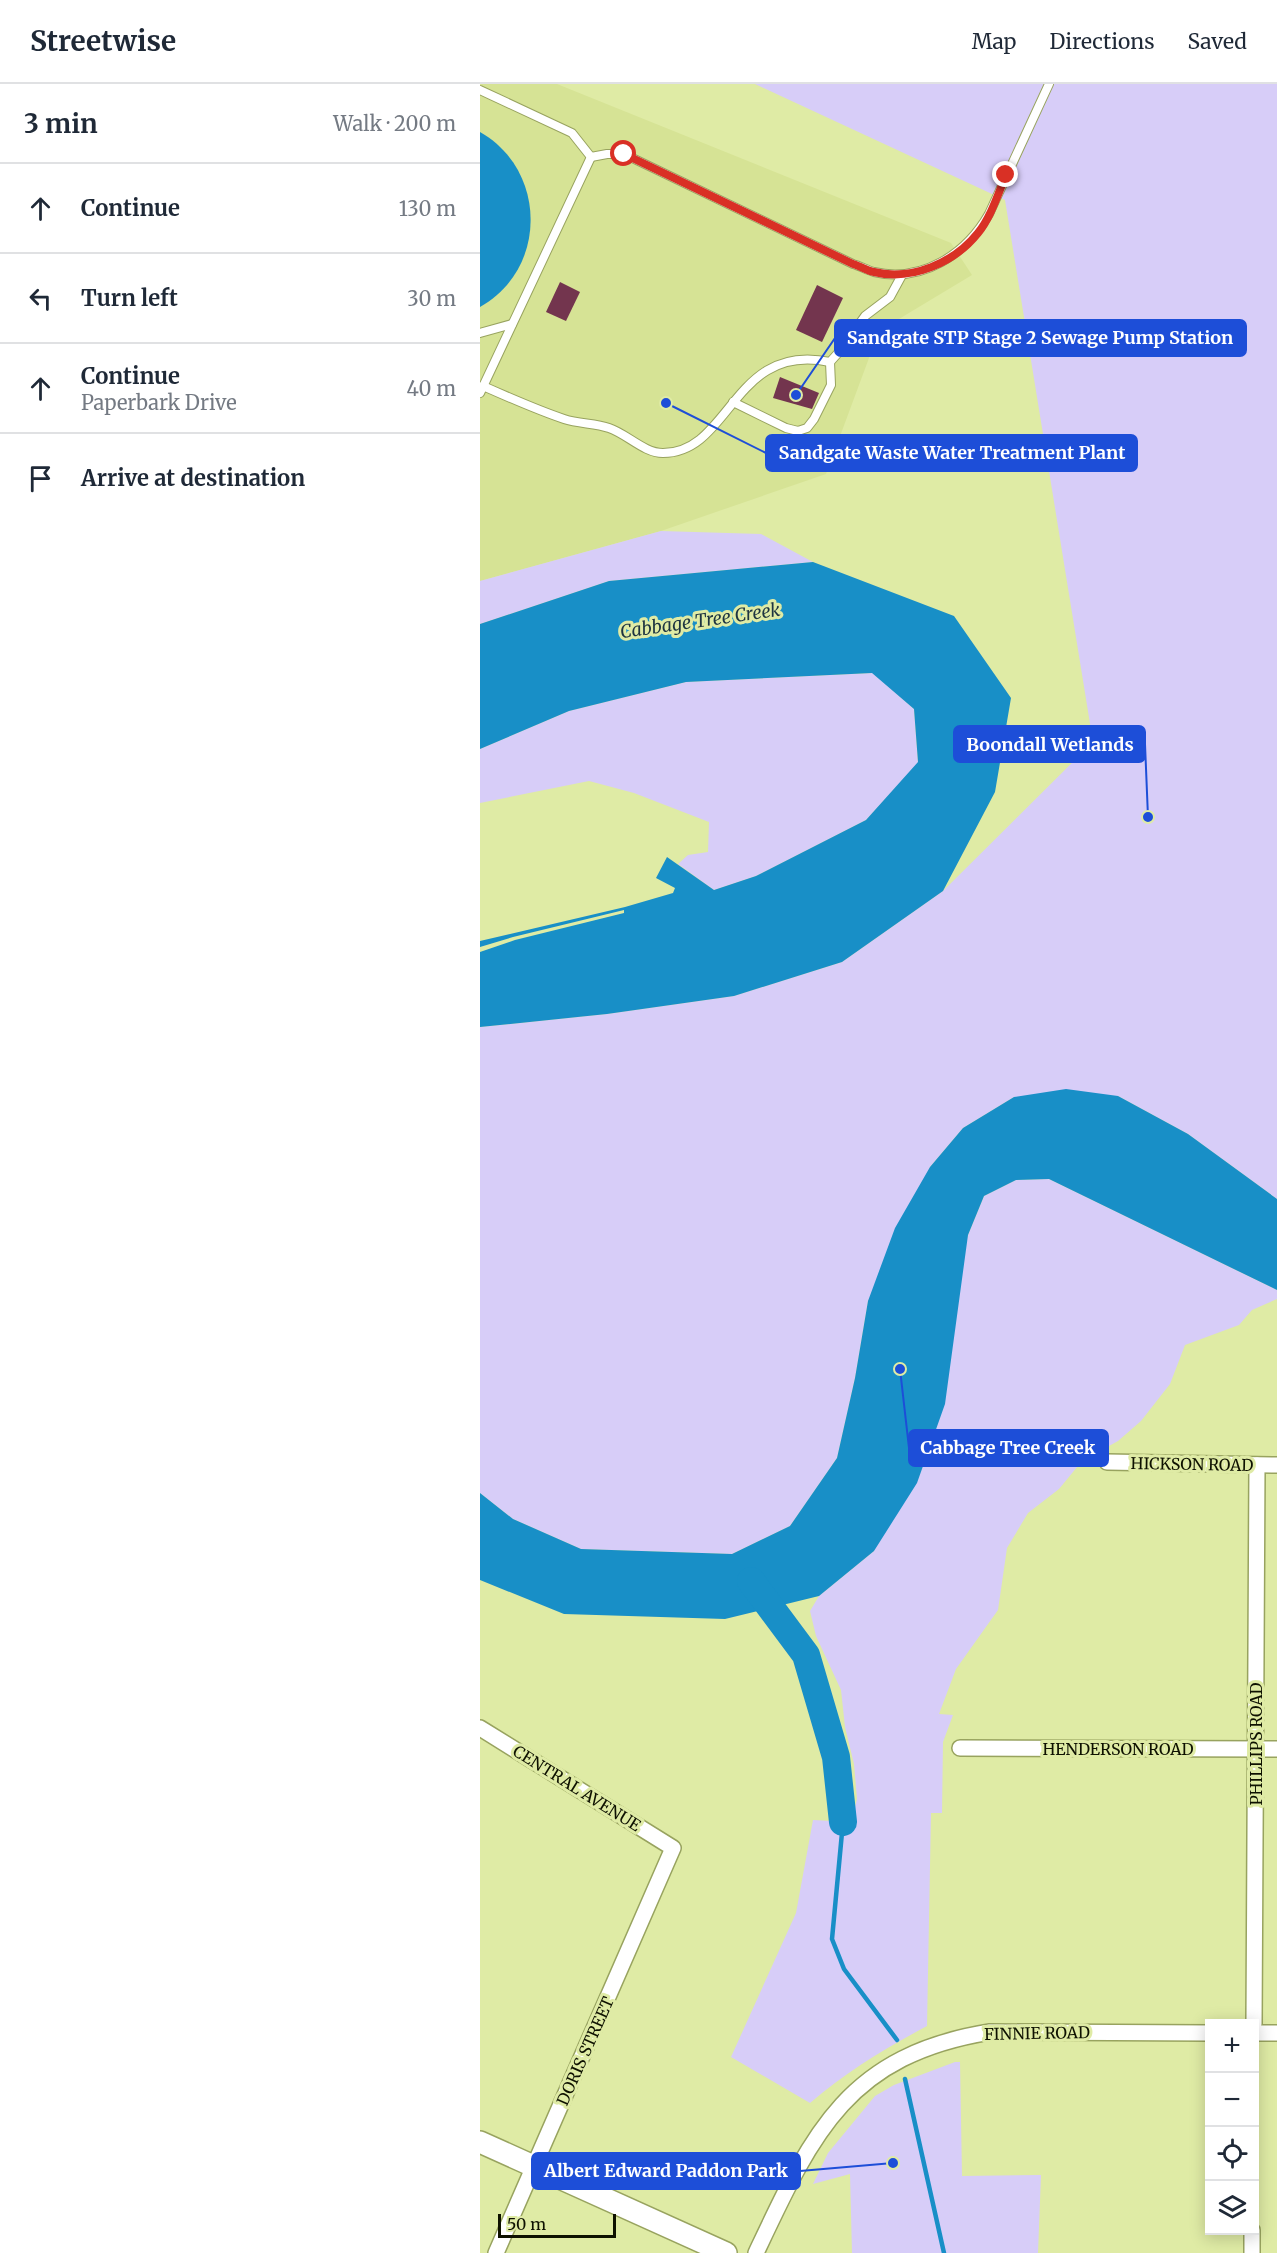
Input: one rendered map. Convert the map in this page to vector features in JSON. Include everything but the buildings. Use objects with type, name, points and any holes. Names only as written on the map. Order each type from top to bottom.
[{"type":"street","name":"HICKSON ROAD","points":[[1107,1462],[1277,1465]]},
{"type":"street","name":"PHILLIPS ROAD","points":[[1254,2019],[1257,1465]]},
{"type":"street","name":"CENTRAL AVENUE","points":[[480,1728],[673,1848]]},
{"type":"street","name":"HENDERSON ROAD","points":[[960,1748],[1277,1749]]},
{"type":"street","name":"DORIS STREET","points":[[496,2253],[673,1848]]},
{"type":"street","name":"FINNIE ROAD","points":[[756,2253],[791,2179],[823,2126],[846,2098],[865,2082],[898,2061],[959,2037],[990,2032],[1205,2033]]},
{"type":"street","points":[[1259,2033],[1277,2033]]},
{"type":"street","points":[[480,2142],[726,2253]]},
{"type":"street","points":[[1252,2235],[1252,2253]]},
{"type":"lane","points":[[591,157],[624,154],[853,264],[874,272],[902,275],[927,269],[956,253],[979,232],[990,214],[1049,84]]},
{"type":"lane","points":[[480,90],[572,133],[591,157]]},
{"type":"lane","points":[[591,157],[482,390],[567,420],[609,428],[652,451],[663,453],[679,451],[694,444],[760,375],[775,365],[795,358],[815,358],[830,362]]},
{"type":"lane","points":[[733,402],[786,428],[798,431],[807,428],[831,385],[830,362],[865,316],[890,297],[902,275]]},
{"type":"lane","points":[[480,333],[512,324]]},
{"type":"shaded area","points":[[480,84],[557,84],[951,243],[972,275],[879,331],[826,474],[661,531],[480,581]]},
{"type":"shaded area","points":[[755,84],[1277,84],[1277,1199],[1188,1134],[1118,1096],[1014,1097],[963,1128],[930,1167],[868,1301],[855,1378],[837,1458],[790,1526],[732,1554],[581,1549],[513,1519],[480,1493],[480,1027],[607,1014],[734,996],[842,962],[943,891],[1093,742],[1005,200]]},
{"type":"shaded area","points":[[661,531],[761,534],[813,562],[609,581],[480,624],[480,581]]},
{"type":"shaded area","points":[[873,673],[914,709],[918,763],[866,820],[756,876],[714,890],[678,864],[688,855],[708,852],[709,822],[634,793],[589,781],[480,803],[480,749],[569,711],[686,682]]},
{"type":"shaded area","points":[[1049,1179],[1277,1290],[1277,1299],[1252,1310],[1239,1325],[1185,1345],[1170,1384],[1141,1421],[1118,1441],[1082,1461],[1059,1489],[1028,1513],[1007,1548],[998,1610],[956,1669],[939,1714],[953,1715],[943,1742],[942,1813],[931,1813],[927,2026],[837,2081],[810,2103],[731,2057],[796,1913],[813,1820],[851,1822],[857,1799],[854,1764],[845,1727],[841,1690],[816,1636],[810,1611],[819,1596],[874,1551],[968,1235],[984,1196],[1016,1180]]},
{"type":"shaded area","points":[[960,2062],[962,2176],[1041,2175],[1038,2253],[852,2253],[850,2174],[813,2184],[828,2153],[875,2096],[894,2085]]},
{"type":"water","points":[[480,132],[502,149],[518,170],[527,194],[531,220],[528,245],[518,269],[502,290],[480,307]]},
{"type":"water","points":[[813,562],[954,616],[1011,698],[995,792],[943,891],[842,962],[734,996],[607,1014],[480,1027],[480,941],[625,907],[673,893],[675,888],[656,878],[667,857],[714,890],[756,876],[866,820],[918,762],[914,709],[872,673],[686,682],[569,711],[480,749],[480,624],[609,581]]},
{"type":"water","points":[[1066,1089],[1118,1096],[1188,1134],[1277,1199],[1277,1290],[1049,1179],[1016,1180],[984,1196],[968,1235],[945,1404],[917,1483],[874,1551],[819,1596],[725,1619],[564,1614],[480,1580],[480,1493],[513,1519],[581,1549],[732,1554],[790,1526],[837,1458],[855,1378],[868,1301],[895,1228],[930,1167],[963,1128],[1014,1097]]},
{"type":"pier","points":[[624,910],[624,913],[515,940],[480,952],[480,947],[513,937]]},
{"type":"waterway","points":[[751,1581],[806,1655],[836,1757],[843,1822]]},
{"type":"waterway","points":[[843,1822],[832,1939],[844,1969],[897,2040]]},
{"type":"waterway","points":[[905,2079],[944,2253]]},
{"type":"place","name":"Sandgate STP Stage 2 Sewage Pump Station","points":[[796,395]]},
{"type":"place","name":"Sandgate Waste Water Treatment Plant","points":[[666,403]]},
{"type":"place","name":"Boondall Wetlands","points":[[1148,817]]},
{"type":"place","name":"Cabbage Tree Creek","points":[[900,1369]]},
{"type":"place","name":"Albert Edward Paddon Park","points":[[893,2163]]},
{"type":"route","points":[[624,154],[853,264],[874,272],[902,275],[927,269],[956,253],[970,242],[990,214],[1006,175]]}]
